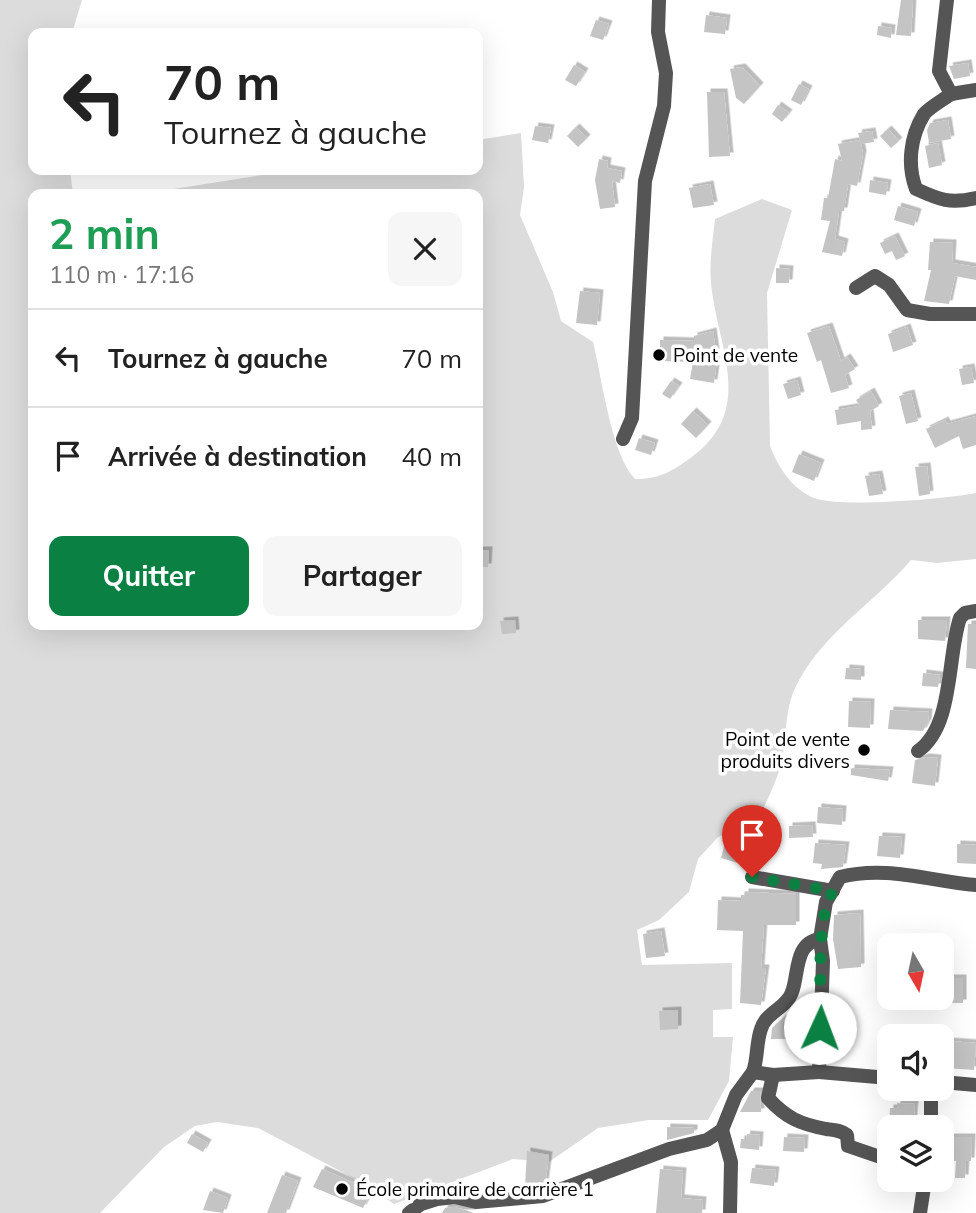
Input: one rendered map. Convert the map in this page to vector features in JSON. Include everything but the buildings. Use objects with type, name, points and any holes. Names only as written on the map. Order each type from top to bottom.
[{"type":"street","points":[[623,439],[632,418],[645,180],[664,106],[666,73],[658,32],[659,0]]},
{"type":"street","points":[[947,0],[939,71],[951,94]]},
{"type":"street","points":[[976,90],[951,94],[925,114],[912,147],[909,169],[916,189],[954,203],[976,198]]},
{"type":"street","points":[[856,288],[876,276],[889,285],[907,310],[930,314],[976,314]]},
{"type":"street","points":[[918,751],[929,744],[939,720],[960,618],[965,613],[976,611]]},
{"type":"street","points":[[819,1072],[823,961],[820,939],[826,902],[840,877],[859,872],[909,873],[935,881],[976,885]]},
{"type":"street","points":[[752,877],[833,891]]},
{"type":"street","points":[[410,1213],[421,1204],[437,1199],[455,1198],[476,1202],[543,1196],[669,1149],[707,1140],[722,1130],[736,1094],[753,1072],[763,1023],[792,994],[799,957],[807,945],[820,939]]},
{"type":"street","points":[[753,1072],[773,1075],[819,1072],[877,1078]]},
{"type":"street","points":[[773,1075],[768,1098],[784,1116],[806,1125],[841,1130],[846,1135],[848,1146],[877,1156]]},
{"type":"street","points":[[954,1083],[976,1085]]},
{"type":"street","points":[[722,1130],[731,1162],[730,1213]]},
{"type":"street","points":[[920,1213],[923,1192]]},
{"type":"shaded area","points":[[0,0],[82,0],[74,28],[28,28],[28,175],[71,175],[72,189],[28,189],[28,630],[483,630],[483,189],[174,189],[262,175],[483,175],[483,139],[521,133],[524,187],[520,215],[553,292],[561,321],[593,342],[608,415],[620,452],[635,479],[659,476],[686,461],[712,437],[723,418],[728,397],[728,376],[711,275],[715,219],[762,199],[792,210],[767,293],[770,446],[777,462],[799,489],[814,498],[827,501],[894,502],[976,493],[976,559],[937,563],[911,560],[816,654],[793,693],[780,767],[757,822],[718,837],[698,859],[689,892],[659,920],[637,930],[642,965],[732,963],[732,1009],[713,1010],[713,1037],[733,1037],[729,1081],[708,1120],[649,1120],[598,1128],[549,1162],[513,1159],[394,1204],[365,1184],[258,1128],[217,1122],[195,1126],[164,1147],[100,1213],[0,1213]]},
{"type":"place","name":"Point de vente","points":[[659,355]]},
{"type":"place","name":"Point de vente produits divers","points":[[864,750]]},
{"type":"place","name":"École primaire de carrière 1","points":[[342,1189]]},
{"type":"route","points":[[752,877],[833,891],[826,902],[820,939],[823,961],[820,1028]]}]
